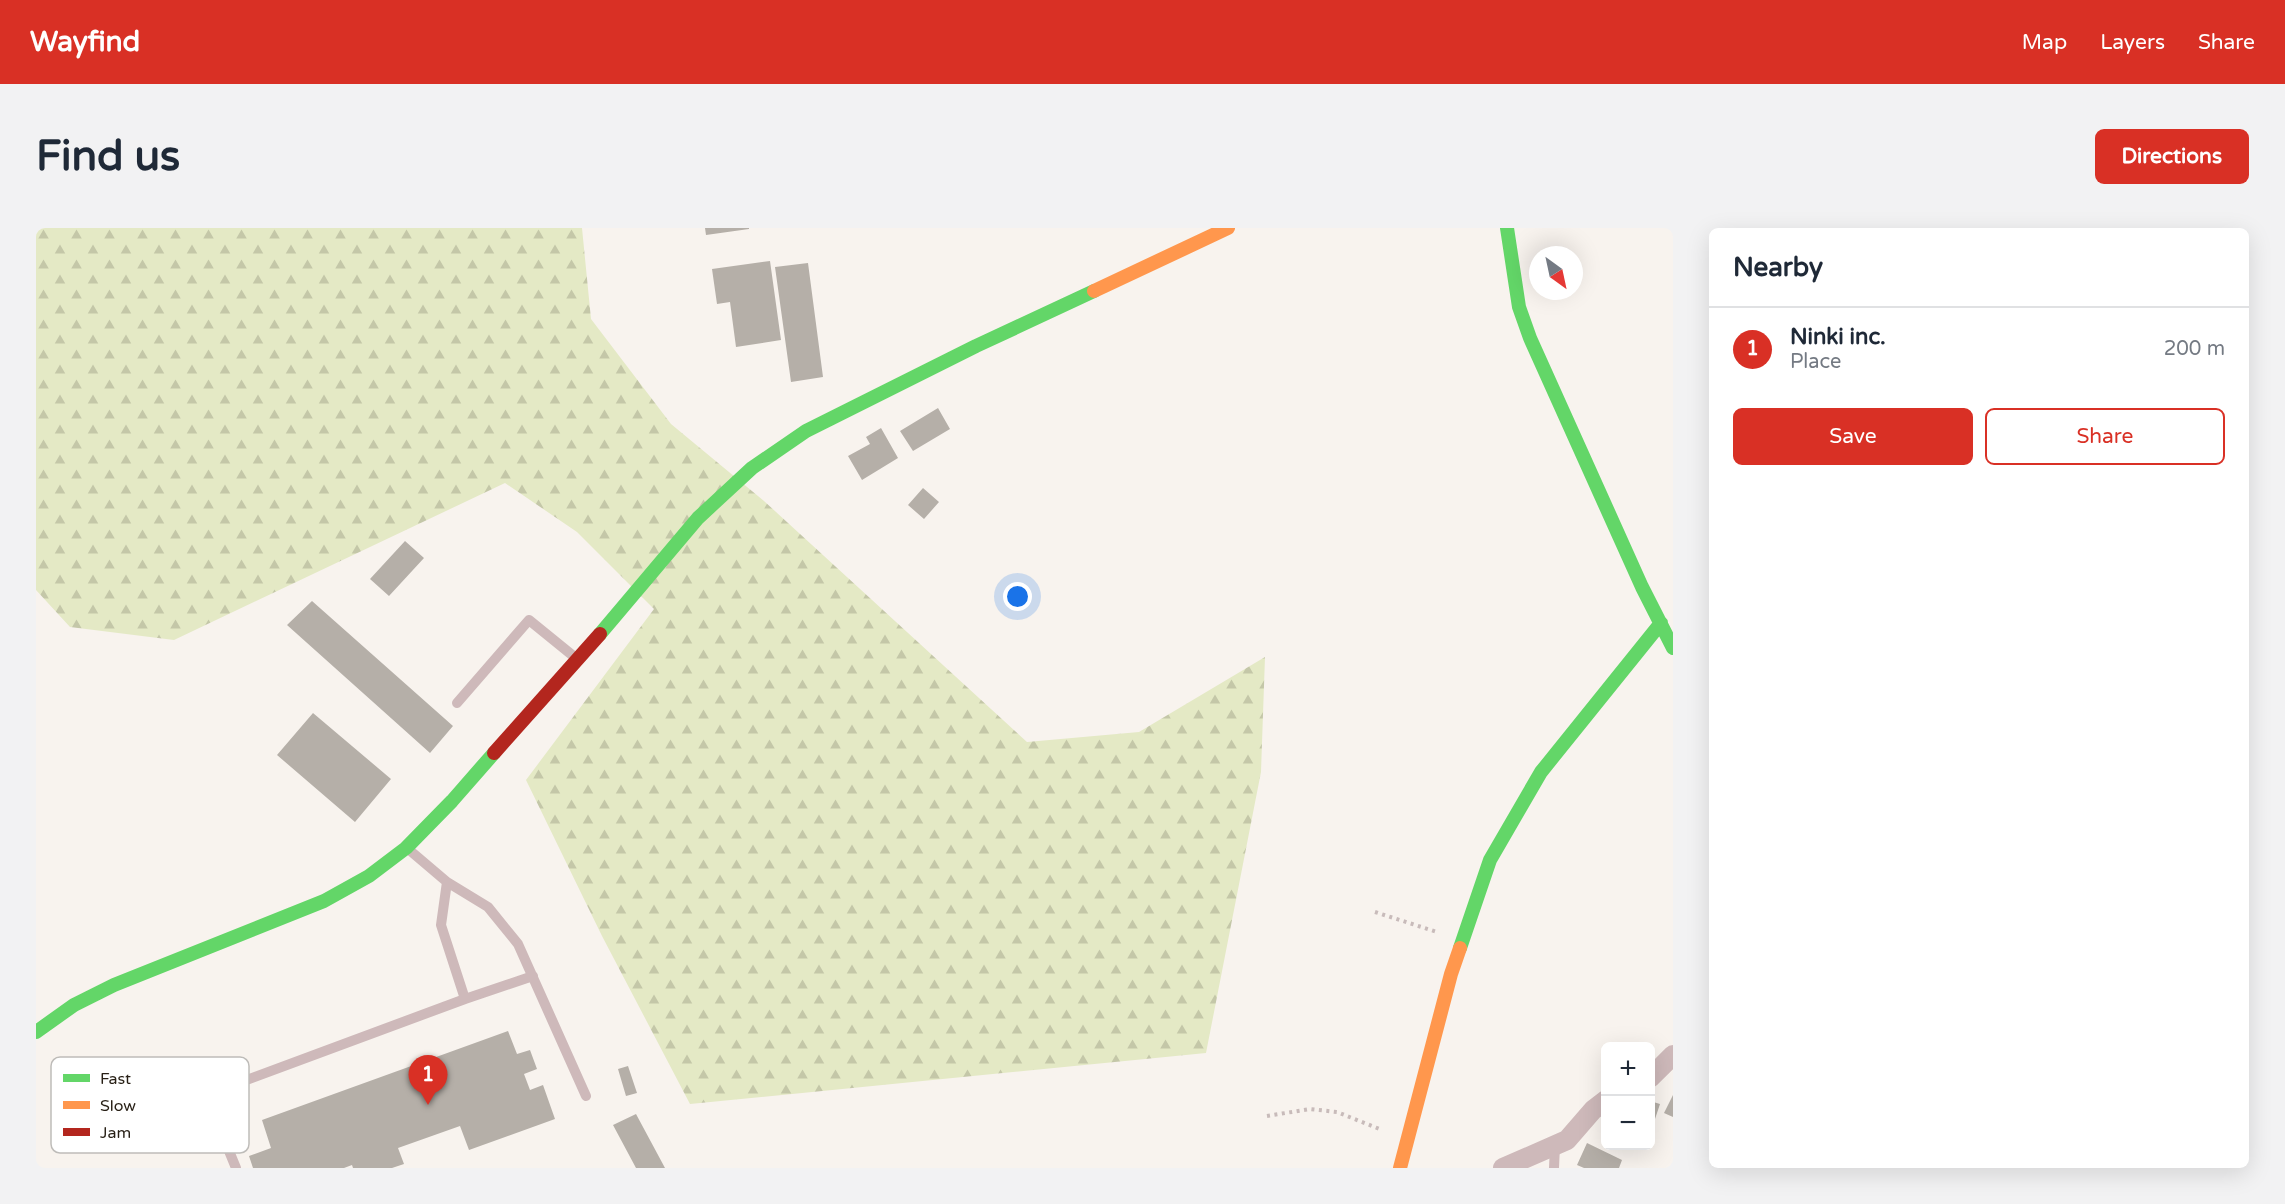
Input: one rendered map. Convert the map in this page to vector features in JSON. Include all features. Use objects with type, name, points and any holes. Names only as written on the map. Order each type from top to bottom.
[{"type":"street","points":[[36,1032],[74,1005],[114,985],[324,901],[369,876],[406,848],[452,801],[698,518],[752,468],[806,431],[976,346],[1228,228]]},
{"type":"street","points":[[1507,228],[1519,307],[1530,338],[1642,588],[1673,648]]},
{"type":"street","points":[[1400,1168],[1451,974],[1490,860],[1541,772],[1661,623]]},
{"type":"street","points":[[1655,1073],[1673,1055]]},
{"type":"street","points":[[1503,1168],[1567,1140],[1601,1103]]},
{"type":"lane","points":[[457,703],[529,620],[577,659]]},
{"type":"lane","points":[[406,848],[447,882],[488,907],[519,944],[586,1096]]},
{"type":"lane","points":[[447,882],[441,926],[465,999]]},
{"type":"lane","points":[[249,1079],[533,976]]},
{"type":"lane","points":[[1554,1168],[1556,1145]]},
{"type":"lane","points":[[230,1153],[236,1168]]},
{"type":"path","points":[[1375,912],[1463,940]]},
{"type":"path","points":[[1267,1116],[1310,1109],[1337,1112],[1374,1128],[1408,1138]]},
{"type":"green space","points":[[36,228],[582,228],[591,319],[671,424],[764,501],[1027,742],[1139,732],[1265,657],[1261,772],[1206,1053],[690,1104],[602,936],[526,780],[654,609],[577,532],[505,483],[174,640],[70,627],[36,590]]},
{"type":"building","points":[[705,228],[749,228],[749,229],[706,235]]},
{"type":"building","points":[[770,261],[781,340],[736,347],[730,302],[717,304],[712,269]]},
{"type":"building","points":[[808,263],[823,377],[791,382],[775,267]]},
{"type":"building","points":[[938,408],[950,429],[913,451],[900,431]]},
{"type":"building","points":[[881,428],[898,458],[862,480],[848,456],[870,444],[866,437]]},
{"type":"building","points":[[923,488],[939,502],[924,519],[908,505]]},
{"type":"building","points":[[405,541],[424,558],[389,596],[370,579]]},
{"type":"building","points":[[312,601],[453,726],[430,753],[287,625]]},
{"type":"building","points":[[313,713],[391,779],[355,822],[277,755]]},
{"type":"building","points":[[508,1031],[517,1054],[530,1050],[537,1069],[524,1074],[530,1090],[543,1085],[555,1119],[469,1150],[460,1126],[398,1148],[404,1164],[392,1168],[353,1168],[352,1165],[344,1168],[253,1168],[249,1156],[271,1148],[262,1120]]},
{"type":"building","points":[[628,1066],[637,1093],[626,1096],[618,1069]]},
{"type":"building","points":[[1673,1095],[1673,1117],[1664,1113]]},
{"type":"building","points":[[1655,1102],[1660,1104],[1655,1119]]},
{"type":"building","points":[[636,1114],[665,1168],[636,1168],[613,1125]]},
{"type":"building","points":[[1587,1143],[1622,1160],[1619,1168],[1584,1168],[1577,1165]]},
{"type":"traffic: fast","points":[[1507,228],[1519,307],[1530,338],[1642,587],[1673,648]]},
{"type":"traffic: fast","points":[[600,634],[698,518],[752,468],[806,431],[976,346],[1094,291]]},
{"type":"traffic: fast","points":[[1460,948],[1490,860],[1541,772],[1661,623]]},
{"type":"traffic: fast","points":[[36,1032],[74,1005],[114,985],[324,901],[369,876],[406,848],[452,801],[494,753]]},
{"type":"traffic: slow","points":[[1094,291],[1228,228]]},
{"type":"traffic: slow","points":[[1400,1168],[1451,974],[1460,948]]},
{"type":"traffic: jam","points":[[494,753],[600,634]]},
{"type":"place","name":"Ninki inc.","points":[[428,1105]]}]
